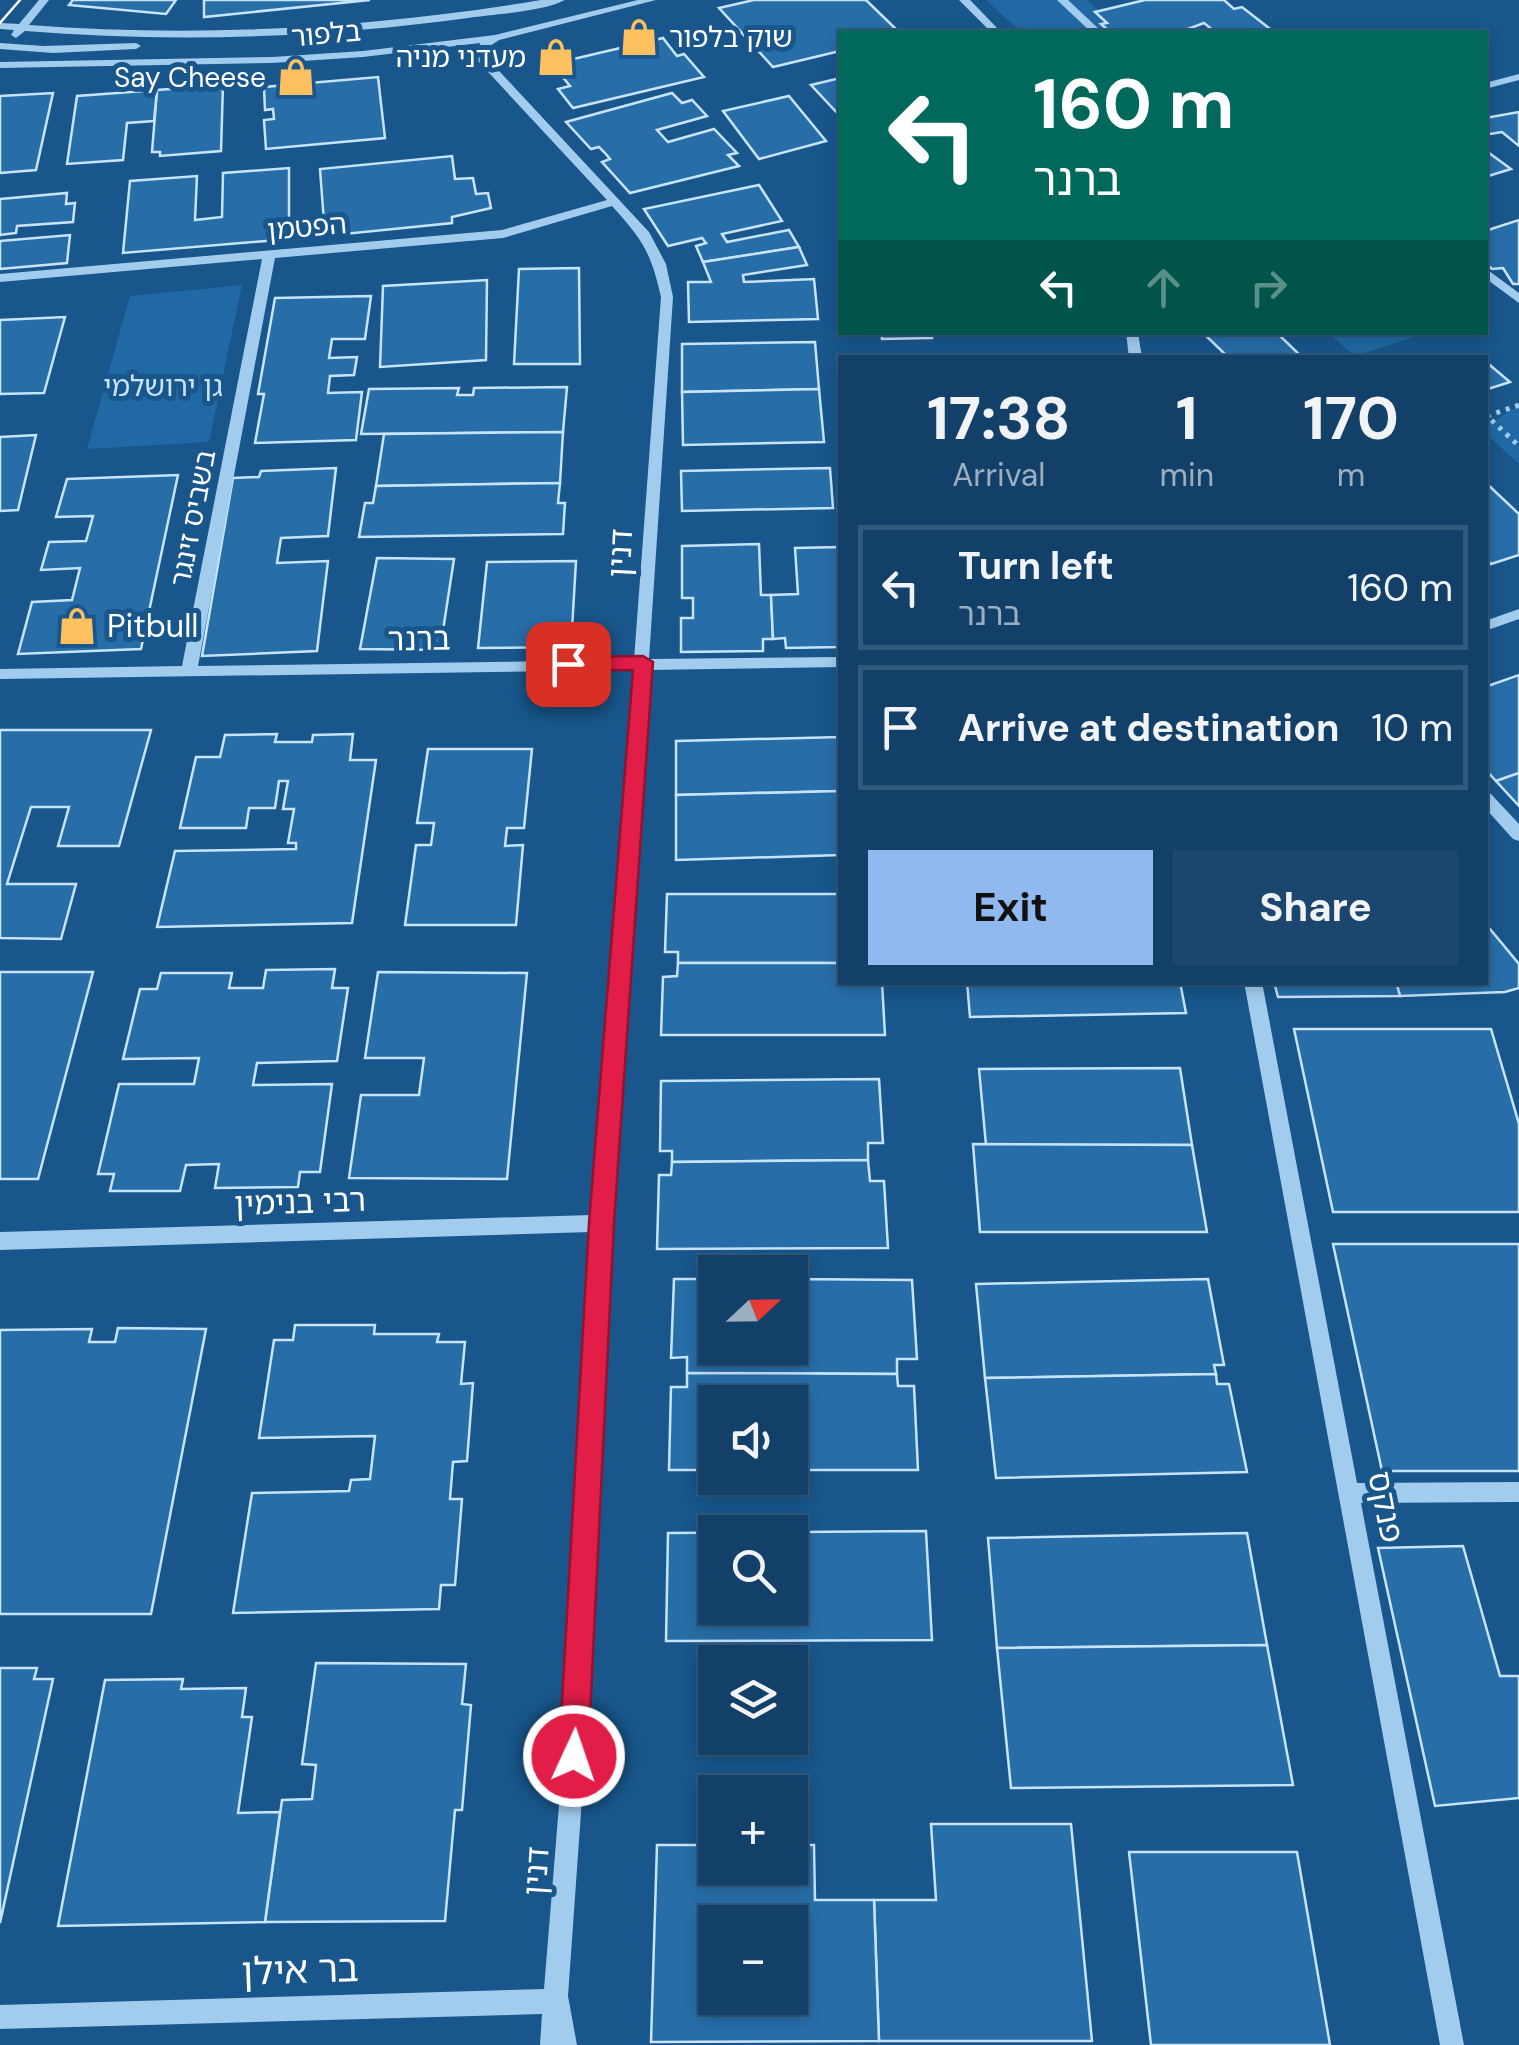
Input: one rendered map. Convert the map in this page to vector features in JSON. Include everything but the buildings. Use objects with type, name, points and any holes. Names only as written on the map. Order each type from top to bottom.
[{"type":"street","points":[[0,64],[4,46],[44,0]]},
{"type":"street","name":"בלפור","points":[[0,26],[60,34],[233,33],[397,25],[560,0]]},
{"type":"street","name":"בלפור","points":[[0,64],[272,60],[363,54],[495,38],[650,0]]},
{"type":"street","points":[[954,0],[980,17]]},
{"type":"street","points":[[964,0],[994,30]]},
{"type":"street","points":[[1062,0],[1096,30]]},
{"type":"street","points":[[44,49],[405,34],[478,21],[513,9]]},
{"type":"street","name":"דנין","points":[[495,38],[480,51],[481,58],[645,236],[660,264],[666,297],[602,1223],[558,2001],[552,2045]]},
{"type":"street","points":[[4,46],[93,56],[286,49],[363,54]]},
{"type":"street","points":[[1488,85],[1519,77]]},
{"type":"street","name":"הפטמן","points":[[0,278],[504,234],[614,202]]},
{"type":"street","name":"בשביס זינגר","points":[[189,671],[269,256]]},
{"type":"street","points":[[1488,274],[1519,299]]},
{"type":"street","points":[[1488,625],[1519,614]]},
{"type":"street","name":"ברנר","points":[[0,674],[838,662]]},
{"type":"street","points":[[1488,801],[1519,835]]},
{"type":"street","name":"פנקס","points":[[1253,985],[1452,2045]]},
{"type":"street","name":"רבי בנימין","points":[[0,1241],[602,1223]]},
{"type":"street","points":[[1350,1493],[1519,1492]]},
{"type":"street","points":[[558,2001],[564,2045]]},
{"type":"street","name":"בר אילן","points":[[0,2017],[558,2001]]},
{"type":"path","points":[[1488,416],[1519,405]]},
{"type":"path","points":[[1488,417],[1519,446]]},
{"type":"green space","points":[[986,0],[1087,0],[1121,30],[1019,30]]},
{"type":"green space","name":"גן ירושלמי","points":[[242,285],[209,442],[87,449],[130,296]]},
{"type":"green space","points":[[1330,335],[1420,335],[1358,355]]},
{"type":"green space","points":[[1519,408],[1519,464],[1488,436],[1488,426]]},
{"type":"tram line","points":[[0,23],[20,0]]},
{"type":"place","name":"שוק בלפור","points":[[639,37]]},
{"type":"place","name":"מעדני מניה","points":[[556,57]]},
{"type":"place","name":"Say Cheese","points":[[296,77]]},
{"type":"place","name":"Pitbull","points":[[77,626]]},
{"type":"route","points":[[568,664],[643,662],[602,1223],[574,1756]]}]
